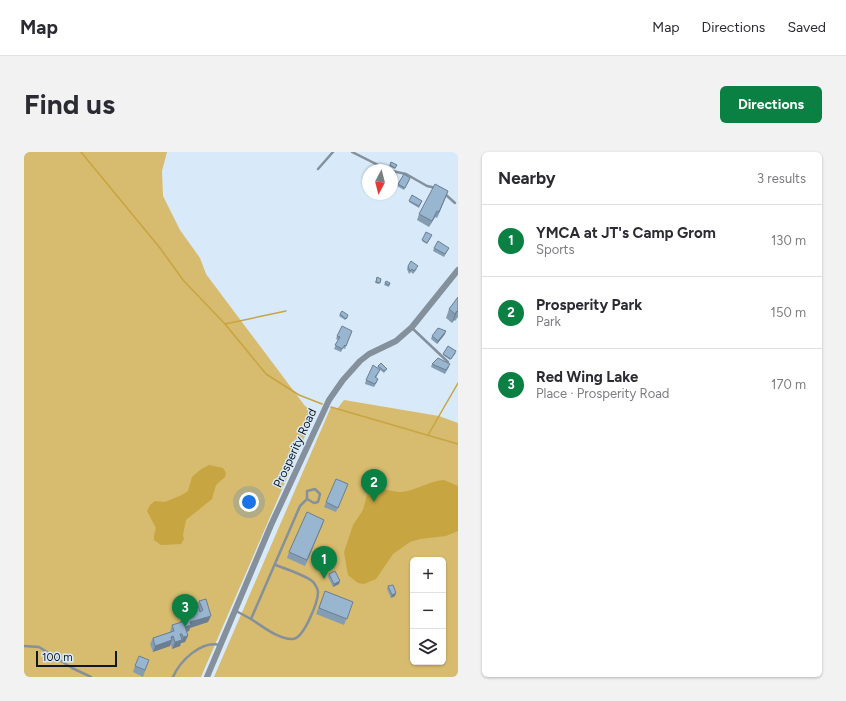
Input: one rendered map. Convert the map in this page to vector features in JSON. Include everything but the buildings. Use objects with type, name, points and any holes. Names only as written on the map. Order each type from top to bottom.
[{"type":"street","name":"Prosperity Road","points":[[207,677],[271,525],[332,394],[360,361],[369,354],[396,341],[412,327],[458,270]]},
{"type":"lane","points":[[318,169],[333,152]]},
{"type":"lane","points":[[352,152],[376,164]]},
{"type":"lane","points":[[398,172],[406,174],[427,186],[436,188],[451,197],[455,203]]},
{"type":"lane","points":[[412,327],[448,362]]},
{"type":"lane","points":[[251,619],[300,506],[307,499],[306,495],[310,489],[315,489],[320,494],[318,502],[314,503],[307,499]]},
{"type":"lane","points":[[236,611],[270,630],[290,638],[294,639],[299,636],[306,627],[315,605],[318,591],[314,582],[275,565]]},
{"type":"lane","points":[[173,677],[175,672],[187,658],[201,647],[212,643],[221,645]]},
{"type":"lane","points":[[24,646],[39,647],[72,668],[91,677]]},
{"type":"shaded area","points":[[24,152],[167,152],[162,171],[163,196],[180,230],[200,258],[206,274],[305,406],[315,413],[201,677],[24,677]]},
{"type":"shaded area","points":[[344,400],[439,416],[458,423],[458,677],[214,677],[331,407],[337,409]]},
{"type":"shaded area","points":[[209,465],[223,468],[226,473],[225,477],[216,485],[212,499],[186,520],[183,535],[184,539],[181,544],[161,545],[154,540],[156,528],[147,511],[150,505],[155,501],[165,502],[188,491],[192,477]]},
{"type":"shaded area","points":[[444,480],[458,486],[458,531],[446,536],[420,539],[410,542],[393,554],[376,579],[364,584],[358,583],[348,575],[344,552],[353,525],[363,510],[368,491],[376,488],[402,492]]},
{"type":"waterway","points":[[81,152],[160,248],[183,280],[225,324],[266,374],[299,395],[322,404]]},
{"type":"waterway","points":[[225,324],[286,311]]},
{"type":"waterway","points":[[428,435],[458,383]]},
{"type":"waterway","points":[[331,407],[458,444]]},
{"type":"place","name":"Prosperity Park","points":[[374,502]]},
{"type":"place","name":"YMCA at JT's Camp Grom","points":[[324,579]]},
{"type":"place","name":"Red Wing Lake","points":[[185,627]]}]
